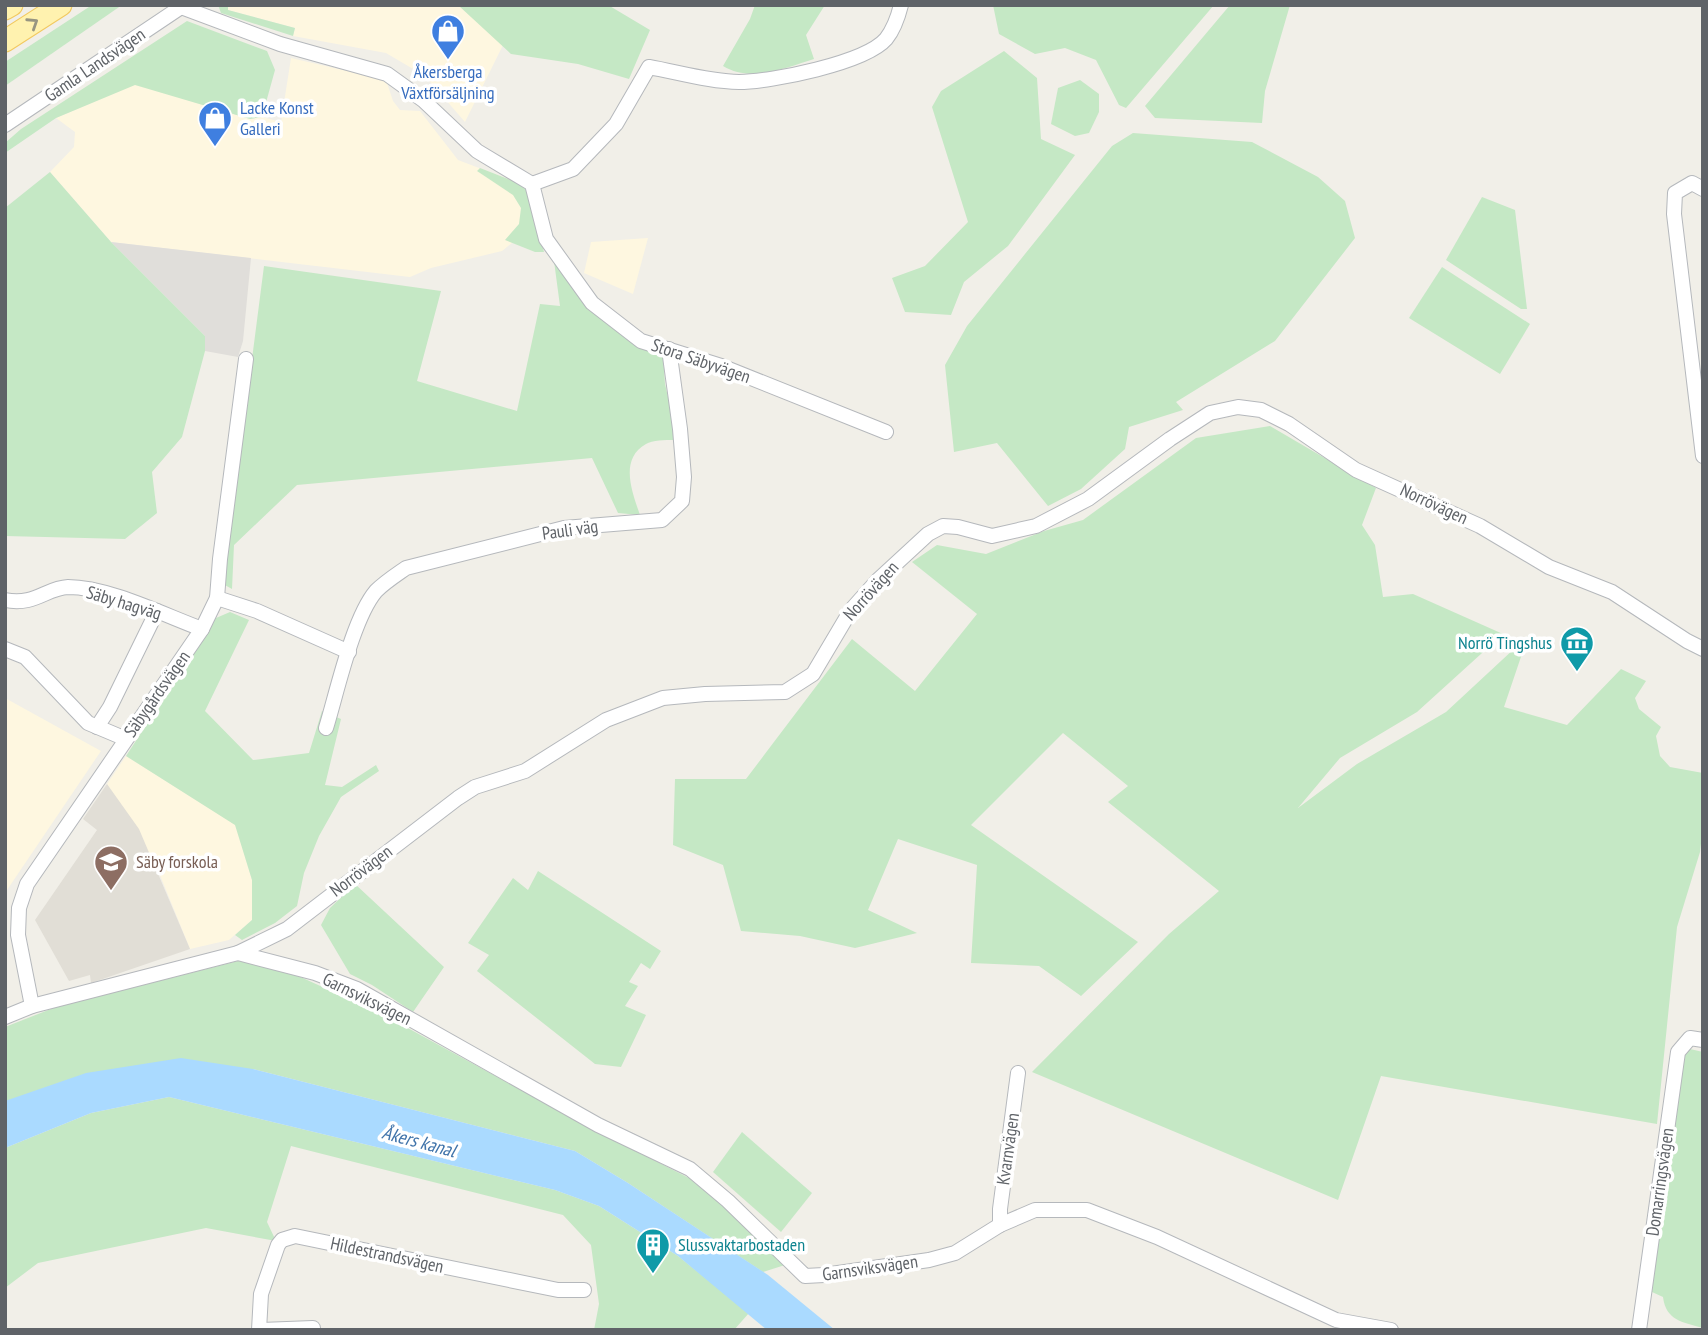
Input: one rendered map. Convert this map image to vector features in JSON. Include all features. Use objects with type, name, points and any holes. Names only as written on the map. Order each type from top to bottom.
[{"type":"main road","points":[[5,9],[12,5]]},
{"type":"main road","points":[[5,41],[61,5]]},
{"type":"street","points":[[183,6],[280,44],[387,74],[423,100],[477,151],[532,184],[573,169],[649,67],[737,82],[779,79],[847,61],[884,41],[898,20],[901,5]]},
{"type":"street","name":"Gamla Landsvägen","points":[[5,125],[183,6]]},
{"type":"street","points":[[1703,188],[1692,183],[1675,193],[1674,214],[1703,456]]},
{"type":"street","name":"Stora Säbyvägen","points":[[532,184],[546,239],[592,303],[641,341],[721,366],[886,432]]},
{"type":"street","name":"Pauli väg","points":[[326,728],[367,604],[386,582],[406,568],[564,528],[662,520],[676,508],[682,501],[684,477],[669,349]]},
{"type":"street","name":"Säbygårdsvägen","points":[[32,1006],[18,936],[19,908],[27,884],[202,629],[217,598],[246,359]]},
{"type":"street","name":"Norrövägen","points":[[5,1017],[32,1006],[238,953],[287,929],[366,867],[475,788],[525,771],[607,720],[663,698],[786,692],[813,674],[856,603],[928,534],[943,526],[992,536],[1036,526],[1088,499],[1210,413],[1238,407],[1261,410],[1289,424],[1356,470],[1480,526],[1549,567],[1612,592],[1703,649]]},
{"type":"street","name":"Säby hagväg","points":[[5,600],[32,600],[66,587],[104,593],[202,629]]},
{"type":"street","points":[[217,598],[257,611],[349,652]]},
{"type":"street","points":[[97,727],[110,707],[157,611]]},
{"type":"street","points":[[5,649],[25,657],[88,723],[126,739]]},
{"type":"street","name":"Garnsviksvägen","points":[[238,953],[315,973],[356,989],[598,1125],[691,1169],[805,1276],[929,1260],[956,1253],[1000,1225],[1035,1210],[1087,1210],[1157,1237],[1336,1320],[1391,1330]]},
{"type":"street","name":"Domarringsvägen","points":[[1639,1330],[1678,1052],[1696,1039]]},
{"type":"street","name":"Kvarnvägen","points":[[1000,1225],[1018,1073]]},
{"type":"street","name":"Hildestrandsvägen","points":[[313,1328],[260,1330],[261,1294],[278,1245],[282,1240],[295,1236],[558,1290],[584,1290]]},
{"type":"shaded area","name":"Åkersberga Växtförsäljning","points":[[228,5],[459,5],[503,45],[465,122],[425,76],[386,53],[293,36],[295,28],[228,10]]},
{"type":"shaded area","points":[[291,58],[386,80],[393,101],[400,110],[420,111],[458,160],[516,182],[525,195],[523,234],[502,251],[431,268],[410,277],[111,242],[50,172],[74,147],[75,132],[56,118],[135,84],[250,119],[262,117],[281,122]]},
{"type":"shaded area","points":[[648,238],[633,294],[584,273],[591,242]]},
{"type":"shaded area","points":[[111,242],[251,258],[243,341],[238,357],[205,351],[205,336]]},
{"type":"shaded area","points":[[5,698],[101,751],[5,893]]},
{"type":"shaded area","points":[[126,756],[236,825],[252,880],[252,920],[229,940],[190,949],[155,863],[107,784]]},
{"type":"shaded area","name":"Säby forskola","points":[[107,784],[139,829],[190,949],[91,983],[90,975],[69,981],[35,920],[97,830],[83,819]]},
{"type":"green space","points":[[92,5],[122,5],[5,86],[5,62]]},
{"type":"green space","points":[[218,5],[228,5],[228,10],[295,28],[293,36],[221,13]]},
{"type":"green space","points":[[608,5],[650,30],[629,79],[578,64],[511,54],[459,6]]},
{"type":"green space","points":[[755,5],[825,5],[806,35],[814,59],[780,70],[756,74],[734,71],[723,66]]},
{"type":"green space","points":[[993,5],[1214,5],[1126,108],[1119,105],[1096,60],[1065,48],[1035,54],[999,34]]},
{"type":"green space","points":[[1230,5],[1290,5],[1265,91],[1262,123],[1155,118],[1145,106]]},
{"type":"green space","points":[[187,21],[267,51],[275,70],[262,117],[250,119],[135,85],[56,118],[5,153],[5,143],[21,129]]},
{"type":"green space","points":[[1004,51],[1037,78],[1041,139],[1075,155],[1008,246],[964,282],[951,315],[905,312],[892,278],[925,266],[968,222],[932,107],[941,91]]},
{"type":"green space","points":[[1080,80],[1099,94],[1099,112],[1089,133],[1075,136],[1051,124],[1058,88]]},
{"type":"green space","points":[[1133,133],[1252,142],[1318,177],[1345,201],[1355,238],[1275,341],[1176,402],[1183,410],[1129,427],[1125,449],[1081,489],[1048,506],[997,443],[954,452],[945,365],[967,326],[1112,146]]},
{"type":"green space","points":[[480,168],[516,182],[528,191],[544,252],[535,252],[505,240],[519,224],[521,208],[513,195],[477,171]]},
{"type":"green space","points":[[50,172],[111,242],[205,336],[205,351],[182,437],[152,472],[157,513],[125,539],[5,536],[5,208]]},
{"type":"green space","points":[[1482,197],[1515,210],[1527,309],[1521,309],[1446,260]]},
{"type":"green space","points":[[554,261],[629,337],[663,355],[665,384],[675,428],[673,440],[649,443],[638,450],[633,458],[630,467],[631,486],[640,515],[618,513],[592,458],[297,485],[234,545],[232,589],[223,584],[264,266],[441,291],[417,381],[517,411],[540,304],[560,306]]},
{"type":"green space","points":[[1442,267],[1530,324],[1500,374],[1409,318]]},
{"type":"green space","points":[[1270,426],[1376,488],[1362,525],[1375,545],[1383,597],[1413,594],[1503,634],[1417,712],[1340,758],[1298,808],[1357,764],[1446,712],[1528,636],[1504,707],[1567,725],[1621,669],[1646,681],[1635,698],[1639,709],[1661,727],[1656,736],[1660,756],[1670,767],[1703,773],[1700,852],[1677,927],[1657,1124],[1381,1076],[1338,1200],[1032,1072],[1169,934],[1219,891],[1108,802],[1128,786],[1063,733],[971,825],[1138,942],[1081,996],[1039,966],[971,963],[977,865],[898,839],[868,910],[917,933],[855,948],[800,936],[741,931],[723,865],[673,845],[675,779],[746,779],[852,639],[915,691],[977,614],[912,562],[937,545],[986,554],[1044,531],[1083,520],[1196,438]]},
{"type":"green space","points":[[230,612],[249,620],[205,711],[253,760],[309,753],[322,711],[341,719],[325,785],[342,787],[376,765],[379,771],[341,797],[319,836],[304,873],[297,906],[275,923],[242,940],[235,935],[252,920],[252,880],[235,825],[126,756],[216,618]]},
{"type":"green space","points":[[538,871],[661,951],[650,969],[641,963],[629,982],[638,986],[625,1006],[646,1015],[621,1067],[595,1064],[477,971],[489,955],[468,943],[513,878],[528,890]]},
{"type":"green space","points":[[355,884],[444,967],[413,1012],[350,974],[321,925],[330,908]]},
{"type":"green space","points":[[238,961],[283,969],[384,1015],[594,1130],[689,1178],[740,1220],[785,1265],[763,1272],[575,1151],[253,1069],[5,1101],[5,1027],[56,1007]]},
{"type":"green space","points":[[1690,1049],[1703,1052],[1703,1328],[1672,1316],[1663,1297],[1652,1292],[1680,1057]]},
{"type":"green space","points":[[169,1097],[555,1190],[599,1206],[678,1256],[749,1313],[734,1330],[594,1330],[599,1304],[591,1245],[563,1215],[291,1146],[267,1222],[276,1241],[206,1228],[38,1263],[5,1288],[5,1148],[91,1113]]},
{"type":"green space","points":[[742,1132],[812,1193],[781,1232],[713,1172]]},
{"type":"water","name":"Åkers kanal","points":[[181,1058],[253,1069],[575,1151],[768,1275],[835,1330],[767,1330],[678,1256],[599,1206],[555,1190],[169,1097],[91,1113],[5,1148],[5,1101],[86,1073]]},
{"type":"place","name":"Åkersberga Växtförsäljning","points":[[448,61]]},
{"type":"place","name":"Lacke Konst Galleri","points":[[215,148]]},
{"type":"place","name":"Norrö Tingshus","points":[[1577,673]]},
{"type":"place","name":"Säby forskola","points":[[111,892]]},
{"type":"place","name":"Slussvaktarbostaden","points":[[653,1275]]}]
